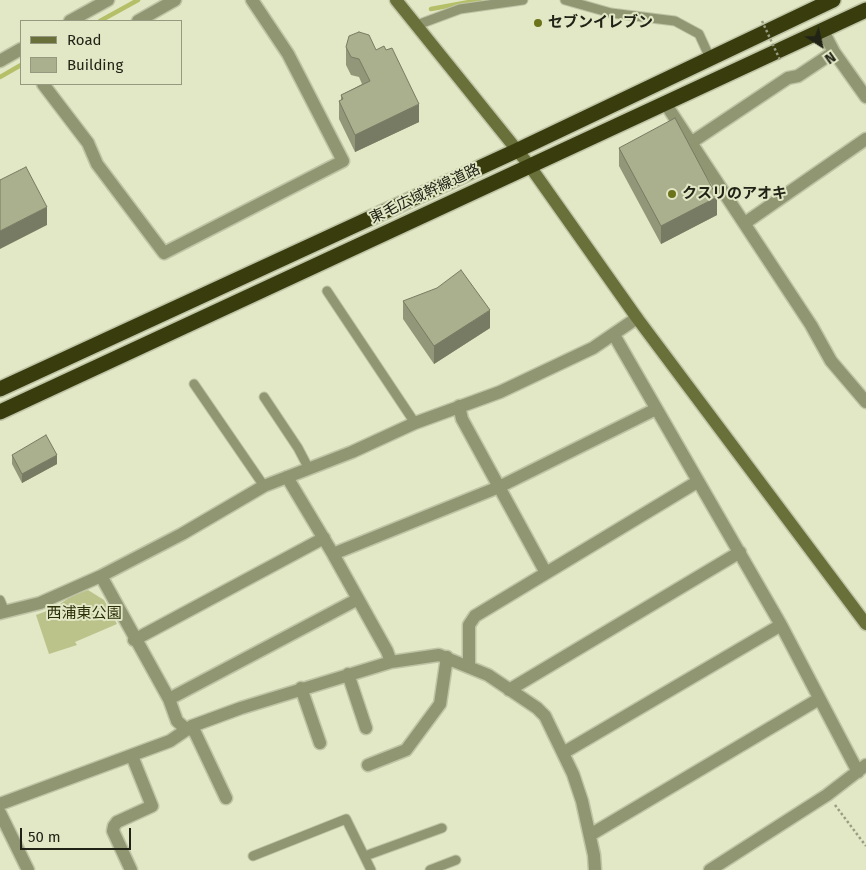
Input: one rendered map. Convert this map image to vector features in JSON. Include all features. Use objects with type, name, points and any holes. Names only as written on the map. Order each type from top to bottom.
[{"type":"highway","name":"東毛広域幹線道路","points":[[0,389],[518,150],[710,58],[816,3],[833,0]]},
{"type":"highway","name":"東毛広域幹線道路","points":[[0,412],[866,10]]},
{"type":"street","points":[[72,20],[108,0]]},
{"type":"street","points":[[140,20],[174,0]]},
{"type":"street","points":[[44,85],[88,143],[97,164],[164,253],[343,161],[288,54],[252,0]]},
{"type":"street","points":[[396,0],[518,150],[637,318],[866,624]]},
{"type":"street","points":[[822,31],[866,98]]},
{"type":"street","points":[[0,61],[20,50]]},
{"type":"street","points":[[692,142],[788,78],[798,76],[834,52]]},
{"type":"street","points":[[665,103],[812,325],[831,361],[864,396]]},
{"type":"street","points":[[745,223],[866,139]]},
{"type":"street","points":[[2,609],[40,603],[101,576],[182,534],[264,486],[352,452],[415,423],[500,392],[593,348],[637,318]]},
{"type":"street","points":[[614,335],[697,482],[740,552],[819,698],[862,768],[827,795],[710,870]]},
{"type":"street","points":[[459,406],[462,419],[546,573]]},
{"type":"street","points":[[333,554],[499,488],[656,408]]},
{"type":"street","points":[[287,477],[333,554],[387,651],[391,662]]},
{"type":"street","points":[[469,666],[471,620],[697,482]]},
{"type":"street","points":[[134,640],[324,538]]},
{"type":"street","points":[[510,690],[740,552]]},
{"type":"street","points":[[101,576],[134,640],[169,699],[177,721],[190,728],[226,798]]},
{"type":"street","points":[[169,699],[358,599]]},
{"type":"street","points":[[563,753],[781,625]]},
{"type":"street","points":[[0,804],[132,756],[170,741],[190,728],[301,688],[391,662],[439,655],[469,666],[510,690],[537,708],[545,716],[563,753],[582,801],[590,835],[594,870]]},
{"type":"street","points":[[368,766],[406,750],[440,704],[447,657]]},
{"type":"street","points":[[348,674],[366,728]]},
{"type":"street","points":[[301,688],[320,743]]},
{"type":"street","points":[[590,835],[819,698]]},
{"type":"street","points":[[131,870],[113,831],[114,826],[117,822],[152,806],[132,756]]},
{"type":"street","points":[[0,813],[28,870]]},
{"type":"lane","points":[[417,25],[460,9],[523,0]]},
{"type":"lane","points":[[565,0],[611,13],[675,21],[698,34],[710,58]]},
{"type":"lane","points":[[327,291],[415,423]]},
{"type":"lane","points":[[194,384],[264,486]]},
{"type":"lane","points":[[264,397],[298,448],[308,469]]},
{"type":"lane","points":[[253,856],[346,819],[370,870]]},
{"type":"lane","points":[[365,856],[442,828]]},
{"type":"lane","points":[[430,870],[456,860]]},
{"type":"path","points":[[762,21],[780,60]]},
{"type":"path","points":[[827,795],[866,846]]},
{"type":"green space","name":"西浦東公園","points":[[88,590],[104,600],[117,624],[75,642],[77,645],[49,654],[36,615],[52,609],[72,596]]},
{"type":"building","points":[[359,32],[369,35],[376,50],[384,46],[386,50],[392,48],[419,104],[355,135],[339,101],[343,99],[341,95],[370,81],[359,59],[351,57],[346,47],[349,36]]},
{"type":"building","points":[[675,118],[717,197],[661,226],[619,148]]},
{"type":"building","points":[[26,167],[47,207],[0,231],[0,180]]},
{"type":"building","points":[[461,270],[490,310],[434,346],[403,301],[437,288]]},
{"type":"building","points":[[46,435],[57,455],[22,474],[12,455]]},
{"type":"waterway","points":[[102,20],[138,0]]},
{"type":"waterway","points":[[431,9],[480,0]]},
{"type":"waterway","points":[[0,77],[20,66]]},
{"type":"place","name":"セブンイレブン","points":[[538,23]]},
{"type":"place","name":"クスリのアオキ","points":[[672,194]]}]
